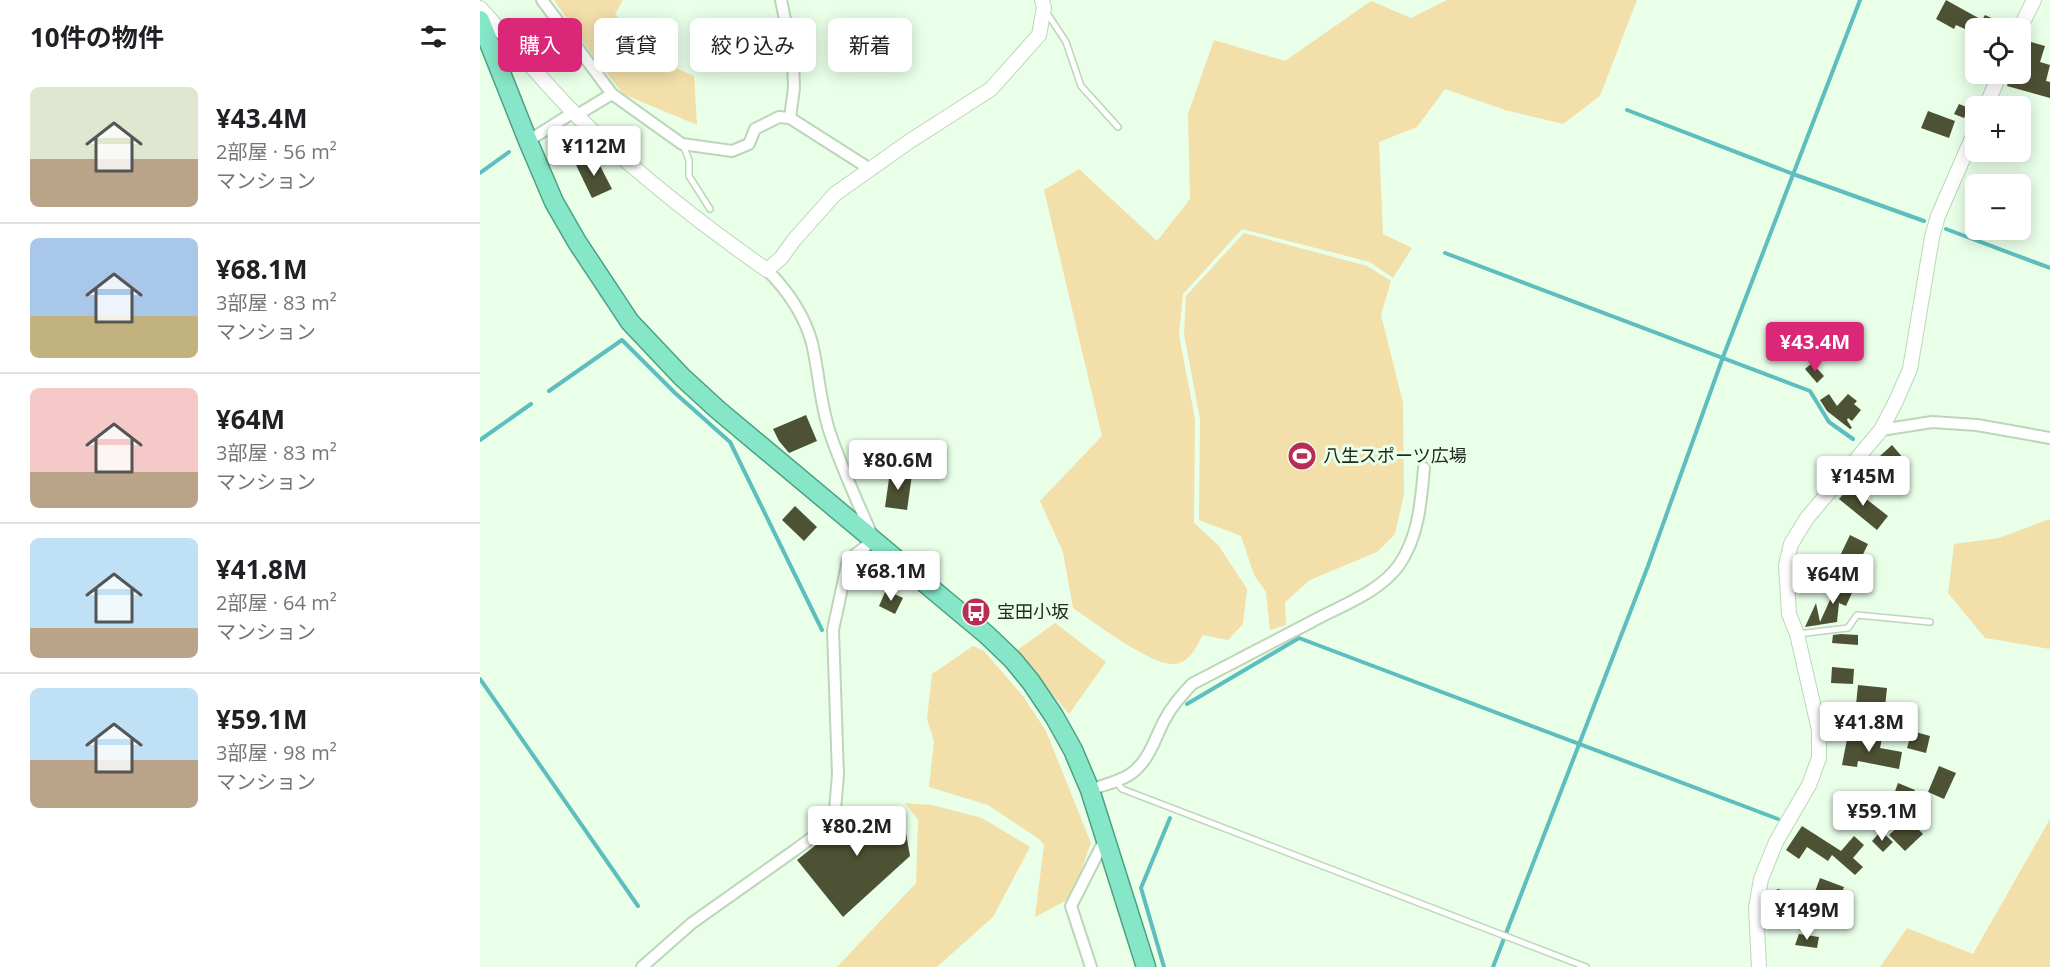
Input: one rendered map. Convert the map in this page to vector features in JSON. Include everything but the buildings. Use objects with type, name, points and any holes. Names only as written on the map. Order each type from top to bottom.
[{"type":"highway","points":[[480,20],[555,202],[577,242],[630,322],[694,389],[987,635],[1013,660],[1054,716],[1073,750],[1090,790],[1146,967]]},
{"type":"street","points":[[542,0],[612,94],[682,144],[732,151],[749,144],[755,129],[779,117],[790,118],[870,169]]},
{"type":"street","points":[[781,0],[792,58],[794,88],[790,118]]},
{"type":"street","points":[[2025,18],[2034,0]]},
{"type":"street","points":[[767,270],[781,258],[835,194],[991,89],[1039,35],[1043,4]]},
{"type":"street","points":[[480,8],[575,114],[657,186],[767,270],[783,286],[800,312],[812,343],[821,403],[830,435],[874,540],[848,560],[833,630],[837,775],[834,821],[692,923],[642,967]]},
{"type":"street","points":[[528,141],[612,94]]},
{"type":"street","points":[[1759,967],[1756,908],[1761,879],[1776,842],[1809,785],[1819,758],[1819,730],[1797,634],[1789,614],[1786,565],[1791,544],[1807,518],[1881,430],[1910,369],[1932,237],[1938,216],[1965,154]]},
{"type":"street","points":[[1881,430],[1932,422],[1977,425],[2050,438]]},
{"type":"street","points":[[1090,790],[1116,782],[1130,775],[1138,767],[1153,748],[1163,722],[1175,702],[1192,684],[1362,596],[1391,574],[1404,556],[1414,534],[1421,502],[1424,468]]},
{"type":"street","points":[[1091,967],[1071,906],[1105,838]]},
{"type":"lane","points":[[1043,4],[1066,42],[1081,86],[1118,127]]},
{"type":"lane","points":[[682,144],[689,160],[689,176],[710,209]]},
{"type":"lane","points":[[1797,634],[1848,628],[1857,615],[1930,622]]},
{"type":"lane","points":[[1116,782],[1122,789],[1586,967]]},
{"type":"shaded area","points":[[554,0],[623,0],[615,14],[618,18],[594,18],[594,57],[582,40],[582,18],[566,18]]},
{"type":"shaded area","points":[[1447,0],[1637,0],[1600,96],[1563,124],[1505,110],[1445,89],[1417,127],[1379,142],[1383,234],[1412,248],[1393,278],[1370,262],[1242,229],[1183,294],[1179,335],[1195,419],[1194,523],[1219,546],[1247,589],[1243,624],[1228,640],[1203,635],[1189,657],[1181,663],[1165,663],[1152,658],[1123,642],[1073,608],[1063,552],[1040,501],[1102,436],[1044,190],[1079,169],[1157,241],[1190,199],[1188,114],[1214,40],[1285,61],[1371,1],[1411,18]]},
{"type":"shaded area","points":[[678,69],[694,76],[697,125],[623,94],[606,72],[678,72]]},
{"type":"shaded area","name":"八生スポーツ広場","points":[[1244,233],[1367,266],[1391,281],[1381,315],[1403,403],[1404,494],[1395,534],[1377,552],[1310,580],[1285,602],[1286,625],[1270,630],[1266,592],[1254,575],[1241,536],[1199,520],[1200,419],[1184,334],[1186,296]]},
{"type":"shaded area","points":[[2050,519],[2050,649],[1985,638],[1948,593],[1954,544],[1999,538]]},
{"type":"shaded area","points":[[1055,623],[1106,662],[1069,714],[1016,651]]},
{"type":"shaded area","points":[[973,646],[983,650],[1023,696],[1046,731],[1091,843],[1071,898],[1035,917],[1044,845],[1039,839],[988,805],[929,787],[934,741],[927,719],[932,674]]},
{"type":"shaded area","points":[[905,803],[932,805],[982,818],[1030,847],[993,917],[937,967],[837,967],[916,883],[918,820]]},
{"type":"shaded area","points":[[2050,819],[2050,967],[1880,967],[1907,928],[1973,954]]},
{"type":"waterway","points":[[1493,967],[1648,566],[1723,357],[1860,0]]},
{"type":"waterway","points":[[1627,110],[1793,174],[1924,221]]},
{"type":"waterway","points":[[480,173],[509,152]]},
{"type":"waterway","points":[[1946,229],[2050,268]]},
{"type":"waterway","points":[[1445,253],[1810,391],[1829,422],[1853,439]]},
{"type":"waterway","points":[[549,391],[622,340],[675,393],[730,442],[822,630]]},
{"type":"waterway","points":[[480,440],[531,404]]},
{"type":"waterway","points":[[1187,704],[1299,638],[1778,819]]},
{"type":"waterway","points":[[480,679],[638,906]]},
{"type":"waterway","points":[[1164,967],[1141,888],[1170,818]]},
{"type":"place","name":"八生スポーツ広場","points":[[1302,456]]},
{"type":"place","name":"宝田小坂","points":[[976,612]]}]
